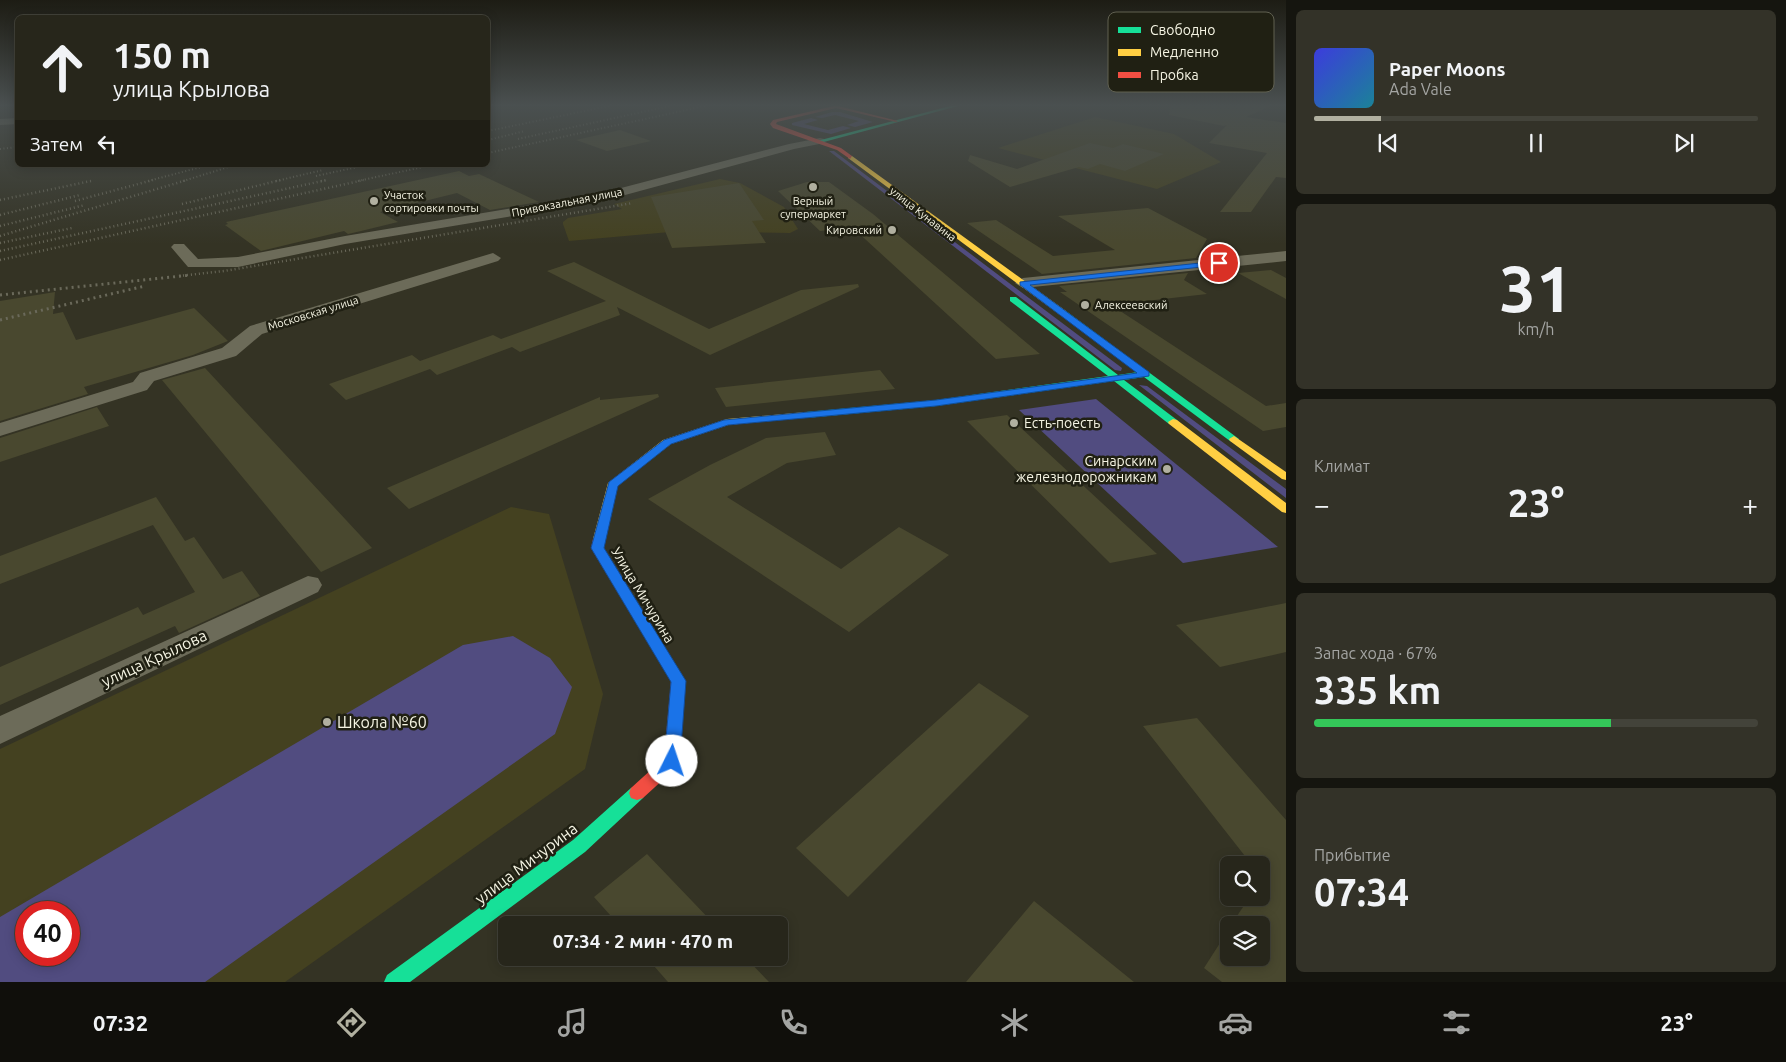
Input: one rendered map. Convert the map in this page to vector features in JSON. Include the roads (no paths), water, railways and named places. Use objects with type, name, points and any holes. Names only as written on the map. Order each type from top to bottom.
[{"type":"street","name":"Привокзальная улица","points":[[179,247],[194,264],[238,262],[345,240],[603,198],[772,152]]},
{"type":"street","points":[[823,152],[828,156]]},
{"type":"street","name":"улица Кунавина","points":[[843,152],[1286,477]]},
{"type":"street","points":[[1023,283],[1286,256]]},
{"type":"street","name":"Московская улица","points":[[0,430],[140,386],[147,377],[229,352],[256,330],[493,258]]},
{"type":"street","points":[[1004,293],[1286,510]]},
{"type":"street","points":[[1116,378],[1146,374]]},
{"type":"street","name":"Улица Мичурина","points":[[672,761],[678,681],[597,548],[612,485],[667,442],[727,422],[936,403],[1116,378]]},
{"type":"street","name":"улица Крылова","points":[[0,731],[308,586]]},
{"type":"street","name":"улица Мичурина","points":[[394,982],[578,846],[672,761]]},
{"type":"railway","points":[[148,181],[201,167]]},
{"type":"railway","points":[[183,181],[228,167]]},
{"type":"railway","points":[[316,176],[358,167]]},
{"type":"railway","points":[[358,181],[423,167]]},
{"type":"railway","points":[[276,181],[323,170]]},
{"type":"railway","points":[[75,201],[153,180]]},
{"type":"railway","points":[[0,236],[187,180]]},
{"type":"railway","points":[[182,204],[281,180]]},
{"type":"railway","points":[[0,251],[327,180],[321,181]]},
{"type":"railway","points":[[0,260],[364,180]]},
{"type":"railway","points":[[0,200],[91,181]]},
{"type":"railway","points":[[0,215],[80,195]]},
{"type":"railway","points":[[179,276],[224,271],[633,203]]},
{"type":"railway","points":[[0,226],[85,205]]},
{"type":"railway","points":[[0,243],[72,228]]},
{"type":"railway","points":[[0,295],[191,275]]},
{"type":"railway","points":[[0,320],[145,286]]},
{"type":"place","name":"Верный супермаркет","points":[[813,187]]},
{"type":"place","name":"Участок сортировки почты","points":[[374,201]]},
{"type":"place","name":"Кировский","points":[[892,230]]},
{"type":"place","name":"Алексеевский","points":[[1085,305]]},
{"type":"place","name":"Есть-поесть","points":[[1014,423]]},
{"type":"place","name":"Синарским железнодорожникам","points":[[1167,469]]},
{"type":"place","name":"Школа №60","points":[[327,722]]}]
